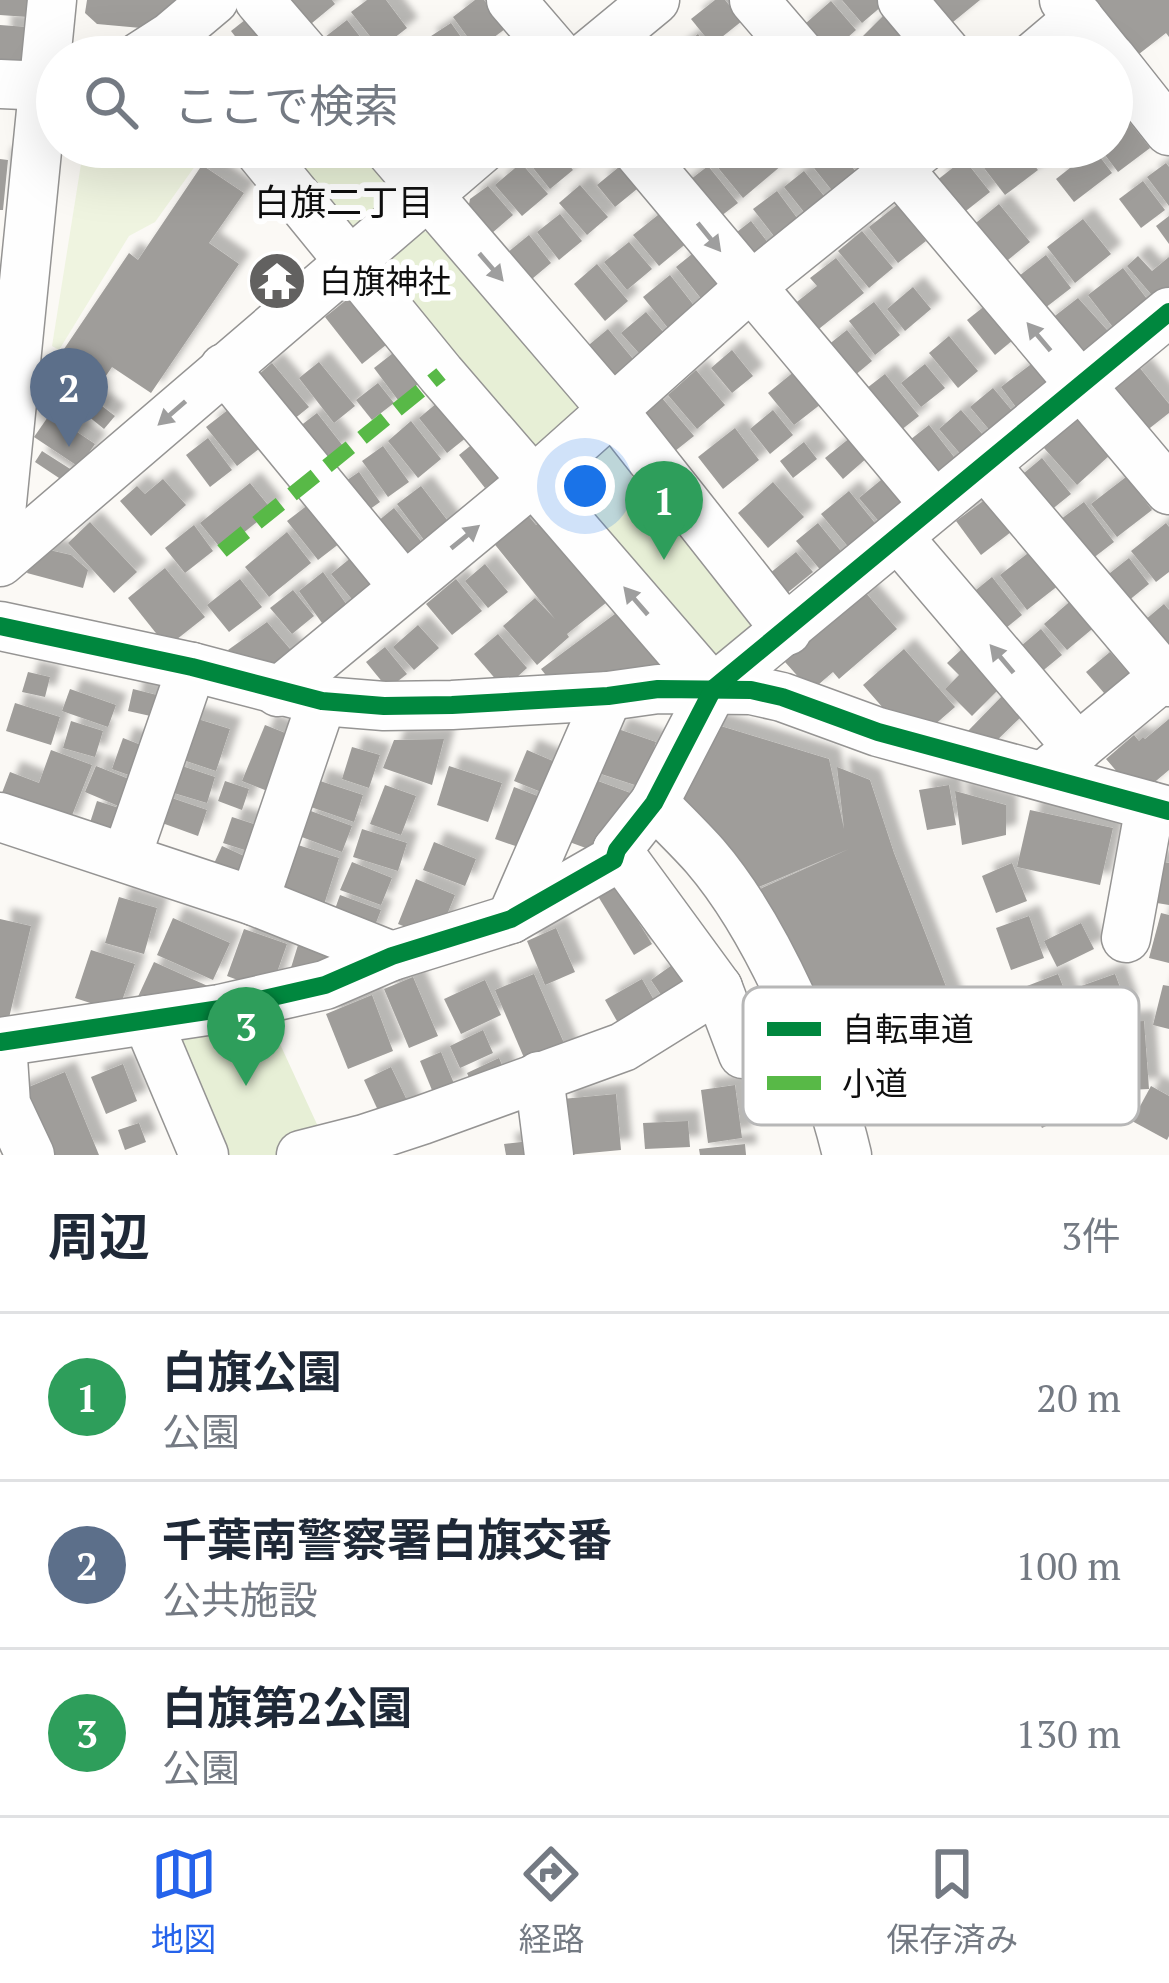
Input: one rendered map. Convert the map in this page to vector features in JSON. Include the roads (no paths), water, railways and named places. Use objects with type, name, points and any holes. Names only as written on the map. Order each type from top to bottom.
[{"type":"street","points":[[44,36],[52,0]]},
{"type":"street","points":[[179,36],[214,0]]},
{"type":"street","points":[[259,0],[290,36]]},
{"type":"street","points":[[511,0],[542,36]]},
{"type":"street","points":[[612,36],[656,0]]},
{"type":"street","points":[[754,0],[785,36]]},
{"type":"street","points":[[902,0],[932,36]]},
{"type":"street","points":[[1050,36],[1072,9],[1093,36]]},
{"type":"street","points":[[0,523],[34,85]]},
{"type":"street","points":[[1133,86],[1169,131]]},
{"type":"street","points":[[273,168],[532,482],[713,689]]},
{"type":"street","points":[[405,168],[612,409],[787,631]]},
{"type":"street","points":[[0,562],[461,168]]},
{"type":"street","points":[[651,168],[935,505]]},
{"type":"street","points":[[254,901],[300,696],[404,587],[532,482],[885,168]]},
{"type":"street","points":[[912,168],[1080,386],[1169,490]]},
{"type":"street","points":[[30,1155],[6,1104],[1,1042],[220,1009],[325,986],[392,956],[511,919],[614,860],[654,803],[713,689],[1169,313]]},
{"type":"street","points":[[224,368],[404,587]]},
{"type":"street","points":[[985,465],[1167,677],[1060,762]]},
{"type":"street","points":[[898,537],[1060,762]]},
{"type":"street","points":[[0,626],[300,696],[384,706],[608,696],[658,689],[751,690],[878,732],[1060,762],[1160,808],[1126,938]]},
{"type":"street","points":[[126,858],[192,668]]},
{"type":"street","points":[[511,919],[608,696]]},
{"type":"street","points":[[654,803],[707,858],[749,919],[785,987]]},
{"type":"street","points":[[0,817],[254,901],[392,956]]},
{"type":"street","points":[[617,850],[718,988],[742,1054]]},
{"type":"street","points":[[301,1155],[384,1133],[623,1046],[718,988]]},
{"type":"street","points":[[147,1020],[204,1155]]},
{"type":"street","points":[[539,1076],[549,1155]]},
{"type":"street","points":[[838,1125],[847,1155]]},
{"type":"place","name":"白旗神社","points":[[277,281]]},
{"type":"place","name":"千葉南警察署白旗交番","points":[[69,447]]},
{"type":"place","name":"白旗公園","points":[[664,560]]},
{"type":"place","name":"白旗第2公園","points":[[246,1086]]},
{"type":"district","name":"白旗二丁目","points":[[344,202]]}]
